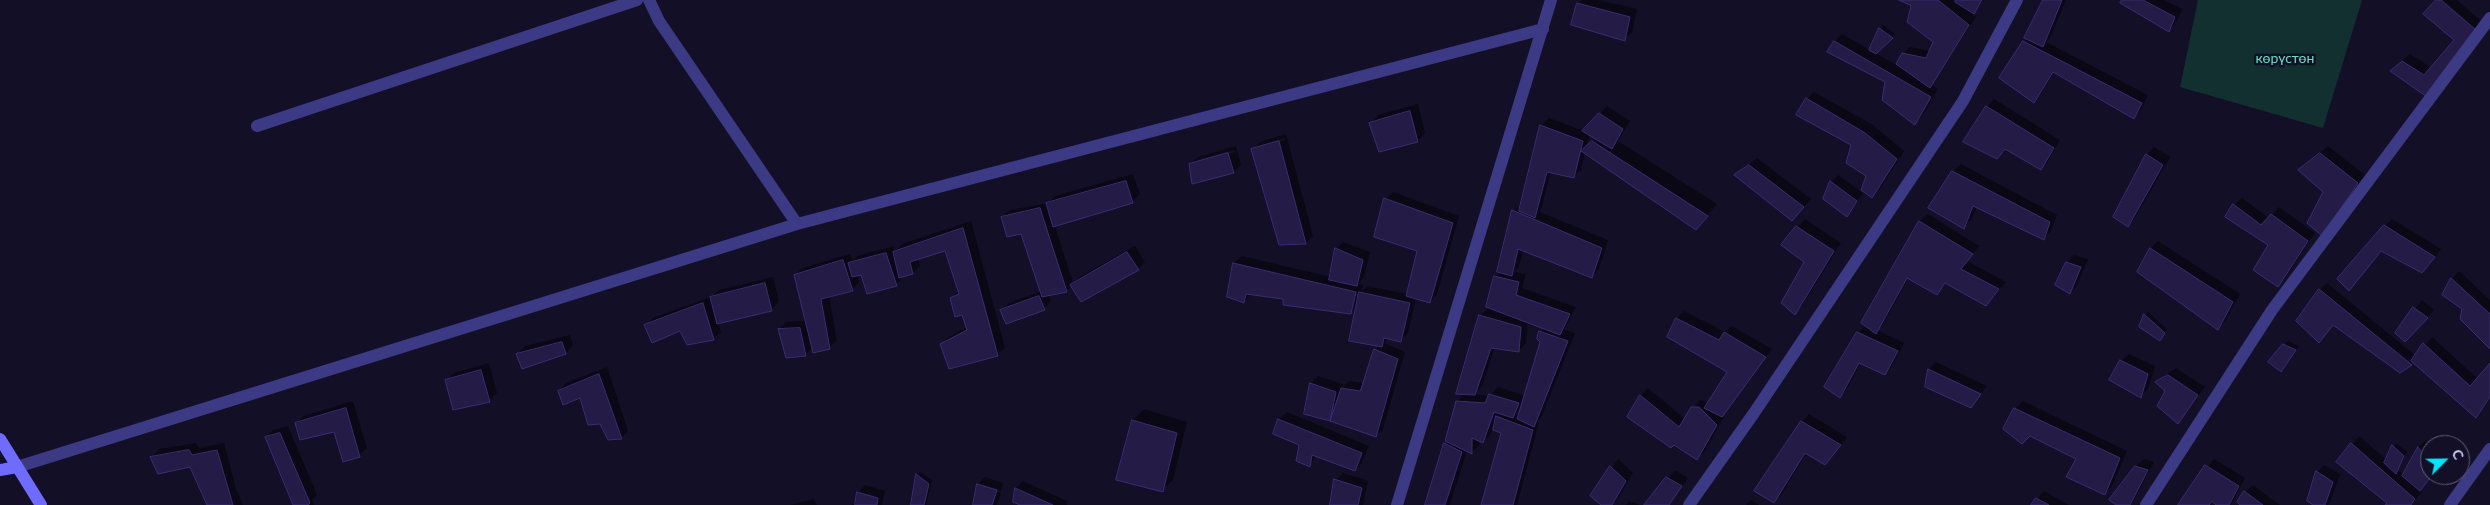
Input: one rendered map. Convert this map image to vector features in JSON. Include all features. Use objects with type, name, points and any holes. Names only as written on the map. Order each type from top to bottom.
[{"type":"street","points":[[257,126],[637,0]]},
{"type":"street","points":[[648,0],[660,21],[797,224]]},
{"type":"street","points":[[1397,505],[1551,0]]},
{"type":"street","points":[[1689,505],[1754,413],[1963,101],[2017,0]]},
{"type":"street","points":[[2146,505],[2272,310],[2490,18]]},
{"type":"street","points":[[0,470],[17,467],[797,224],[1543,28]]},
{"type":"street","points":[[0,439],[41,505]]},
{"type":"street","points":[[2450,505],[2490,449]]},
{"type":"green space","name":"көрүстөн","points":[[2198,0],[2362,0],[2323,128],[2180,87]]},
{"type":"building","points":[[1899,0],[1938,0],[1969,25],[1930,88],[1896,64],[1902,53],[1926,58],[1933,42],[1907,22],[1911,6]]},
{"type":"building","points":[[1956,0],[1982,0],[1974,14],[1955,2]]},
{"type":"building","points":[[2043,0],[2062,0],[2043,47],[2024,38]]},
{"type":"building","points":[[2122,0],[2143,0],[2175,17],[2169,32],[2120,3]]},
{"type":"building","points":[[2436,0],[2441,0],[2476,30],[2427,97],[2390,71],[2402,61],[2424,75],[2454,40],[2423,14]]},
{"type":"building","points":[[1577,3],[1630,17],[1625,41],[1571,25]]},
{"type":"building","points":[[1879,28],[1893,38],[1876,54],[1869,50]]},
{"type":"building","points":[[1834,41],[1931,97],[1915,125],[1882,100],[1885,82],[1827,52]]},
{"type":"building","points":[[2023,41],[2142,103],[2134,119],[2053,72],[2034,103],[1999,78]]},
{"type":"building","points":[[1806,98],[1865,133],[1897,159],[1872,198],[1861,190],[1866,176],[1846,163],[1851,145],[1796,115]]},
{"type":"building","points":[[1986,106],[2054,148],[2041,170],[2005,149],[1997,159],[1963,142]]},
{"type":"building","points":[[1410,111],[1418,142],[1379,152],[1369,123]]},
{"type":"building","points":[[1599,113],[1623,129],[1612,149],[1582,131]]},
{"type":"building","points":[[1540,125],[1583,141],[1574,178],[1547,172],[1535,218],[1519,211]]},
{"type":"building","points":[[1279,141],[1306,244],[1279,245],[1251,149]]},
{"type":"building","points":[[1592,141],[1708,216],[1696,230],[1581,151]]},
{"type":"building","points":[[1228,153],[1234,173],[1192,184],[1189,164]]},
{"type":"building","points":[[2320,153],[2358,183],[2322,236],[2307,223],[2323,192],[2298,170]]},
{"type":"building","points":[[2146,154],[2163,165],[2128,227],[2113,217]]},
{"type":"building","points":[[1749,165],[1804,207],[1792,221],[1734,175]]},
{"type":"building","points":[[1952,171],[2050,222],[2044,240],[1973,206],[1964,229],[1928,208]]},
{"type":"building","points":[[1126,181],[1133,203],[1053,227],[1046,203]]},
{"type":"building","points":[[1830,181],[1857,201],[1847,217],[1823,199]]},
{"type":"building","points":[[1384,198],[1453,223],[1430,303],[1406,296],[1417,251],[1374,237]]},
{"type":"building","points":[[2233,204],[2261,225],[2271,214],[2308,241],[2278,287],[2253,270],[2268,245],[2225,217]]},
{"type":"building","points":[[1040,208],[1067,292],[1042,297],[1021,234],[1007,237],[1001,217]]},
{"type":"building","points":[[1512,210],[1602,248],[1592,278],[1518,249],[1512,276],[1497,272]]},
{"type":"building","points":[[1919,221],[1973,254],[1961,269],[1999,289],[1986,306],[1945,283],[1937,295],[1907,278],[1876,334],[1861,323]]},
{"type":"building","points":[[2384,225],[2435,257],[2422,273],[2381,251],[2349,291],[2337,279]]},
{"type":"building","points":[[1796,226],[1834,251],[1795,315],[1781,303],[1804,262],[1781,245]]},
{"type":"building","points":[[963,228],[998,356],[949,369],[940,344],[967,330],[962,315],[955,317],[950,298],[959,294],[945,251],[910,262],[913,274],[899,278],[893,252]]},
{"type":"building","points":[[1335,248],[1363,260],[1357,286],[1329,280]]},
{"type":"building","points":[[2150,248],[2233,302],[2218,330],[2137,272]]},
{"type":"building","points":[[1127,252],[1139,270],[1081,302],[1070,285]]},
{"type":"building","points":[[886,253],[897,286],[867,294],[861,275],[852,277],[848,263]]},
{"type":"building","points":[[843,260],[853,291],[821,299],[830,349],[813,353],[794,275]]},
{"type":"building","points":[[2066,262],[2081,267],[2070,294],[2055,285]]},
{"type":"building","points":[[1233,263],[1356,292],[1351,314],[1283,305],[1283,299],[1246,294],[1244,303],[1227,297]]},
{"type":"building","points":[[1494,276],[1519,282],[1516,295],[1570,314],[1560,335],[1486,307]]},
{"type":"building","points":[[2451,278],[2490,314],[2490,349],[2460,319],[2462,309],[2442,295]]},
{"type":"building","points":[[765,283],[772,311],[717,324],[710,297]]},
{"type":"building","points":[[2319,289],[2412,365],[2400,373],[2333,325],[2319,343],[2296,321]]},
{"type":"building","points":[[1359,292],[1410,303],[1401,342],[1384,338],[1382,347],[1349,341]]},
{"type":"building","points":[[1039,296],[1045,310],[1006,324],[1000,310]]},
{"type":"building","points":[[703,303],[714,340],[687,345],[680,331],[652,343],[644,325]]},
{"type":"building","points":[[2413,307],[2428,318],[2405,342],[2395,333]]},
{"type":"building","points":[[2144,314],[2165,333],[2160,341],[2139,327]]},
{"type":"building","points":[[1479,315],[1521,327],[1519,352],[1491,348],[1475,395],[1456,394]]},
{"type":"building","points":[[1676,318],[1719,340],[1724,332],[1766,357],[1722,417],[1704,408],[1727,372],[1667,337]]},
{"type":"building","points":[[800,328],[806,356],[786,358],[778,329]]},
{"type":"building","points":[[1539,331],[1568,341],[1534,427],[1517,419],[1540,342],[1537,339]]},
{"type":"building","points":[[1857,332],[1898,351],[1885,375],[1859,363],[1840,398],[1824,387]]},
{"type":"building","points":[[562,342],[566,354],[522,369],[516,354]]},
{"type":"building","points":[[2423,343],[2470,386],[2490,363],[2490,397],[2476,418],[2411,361]]},
{"type":"building","points":[[2283,344],[2296,350],[2281,372],[2268,362]]},
{"type":"building","points":[[1374,349],[1398,359],[1376,437],[1330,421],[1341,388],[1360,391]]},
{"type":"building","points":[[2120,360],[2148,374],[2141,398],[2109,380]]},
{"type":"building","points":[[1928,369],[1981,394],[1971,408],[1925,387]]},
{"type":"building","points":[[481,370],[490,402],[453,410],[445,380]]},
{"type":"building","points":[[599,374],[622,439],[608,440],[600,424],[588,425],[580,398],[563,405],[558,391]]},
{"type":"building","points":[[2168,375],[2198,395],[2178,424],[2157,406],[2165,391],[2155,382]]},
{"type":"building","points":[[1310,383],[1336,392],[1330,421],[1304,414]]},
{"type":"building","points":[[1489,394],[1519,403],[1513,418],[1494,412],[1483,443],[1472,438],[1472,454],[1445,441],[1456,401],[1485,403]]},
{"type":"building","points":[[1640,395],[1679,427],[1691,407],[1699,407],[1717,425],[1697,460],[1674,445],[1671,448],[1627,417]]},
{"type":"building","points":[[346,408],[360,457],[343,462],[334,432],[300,440],[295,423]]},
{"type":"building","points":[[2014,408],[2120,458],[2105,495],[2066,477],[2076,459],[2030,436],[2022,444],[2003,429]]},
{"type":"building","points":[[1496,416],[1533,430],[1513,505],[1481,505],[1501,433],[1493,430]]},
{"type":"building","points":[[1278,419],[1362,453],[1355,471],[1312,455],[1310,467],[1296,461],[1299,445],[1273,434]]},
{"type":"building","points":[[1132,420],[1177,433],[1163,492],[1116,480]]},
{"type":"building","points":[[1801,421],[1841,445],[1825,465],[1805,453],[1774,503],[1754,491]]},
{"type":"building","points":[[280,433],[310,503],[308,505],[293,505],[265,437]]},
{"type":"building","points":[[1444,443],[1462,452],[1445,505],[1425,505]]},
{"type":"building","points":[[2351,443],[2415,499],[2411,505],[2385,505],[2387,503],[2336,462]]},
{"type":"building","points":[[2392,445],[2404,456],[2396,474],[2384,463]]},
{"type":"building","points":[[2418,447],[2420,450],[2420,485],[2424,485],[2420,491],[2402,476]]},
{"type":"building","points":[[189,450],[192,455],[217,450],[233,505],[207,505],[190,467],[158,474],[150,457]]},
{"type":"building","points":[[2205,465],[2239,486],[2229,505],[2216,505],[2212,501],[2209,505],[2178,505]]},
{"type":"building","points":[[1610,466],[1626,481],[1612,505],[1601,505],[1590,496]]},
{"type":"building","points":[[2135,466],[2148,470],[2130,505],[2116,505],[2109,500]]},
{"type":"building","points":[[2316,471],[2333,482],[2325,505],[2313,505],[2307,501]]},
{"type":"building","points":[[916,474],[929,484],[924,505],[911,505]]},
{"type":"building","points":[[1666,477],[1682,486],[1669,505],[1644,505]]},
{"type":"building","points":[[1334,479],[1362,488],[1358,505],[1330,505]]},
{"type":"building","points":[[977,484],[997,490],[992,505],[973,505]]},
{"type":"building","points":[[1015,488],[1053,505],[1020,505],[1013,502]]},
{"type":"building","points":[[2244,491],[2263,505],[2240,505],[2237,502]]},
{"type":"building","points":[[857,492],[878,498],[877,505],[855,505]]},
{"type":"building","points":[[2036,498],[2049,505],[2031,505]]}]
